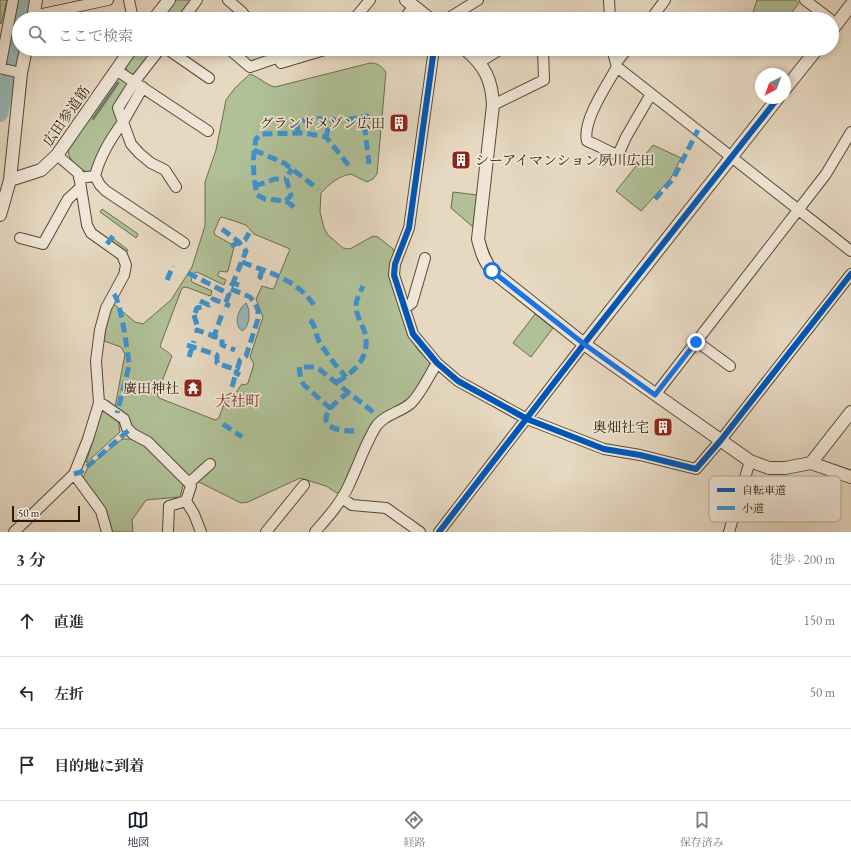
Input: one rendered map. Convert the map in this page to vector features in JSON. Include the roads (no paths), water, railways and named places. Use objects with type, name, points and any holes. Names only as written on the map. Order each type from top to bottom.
[{"type":"street","points":[[12,0],[1,69],[19,72]]},
{"type":"street","points":[[34,12],[36,0]]},
{"type":"street","points":[[58,12],[108,0]]},
{"type":"street","points":[[129,0],[132,12]]},
{"type":"street","points":[[160,12],[169,0]]},
{"type":"street","points":[[191,12],[197,0]]},
{"type":"street","points":[[228,0],[242,12]]},
{"type":"street","points":[[360,12],[370,0]]},
{"type":"street","points":[[458,12],[478,0]]},
{"type":"street","points":[[609,0],[610,12]]},
{"type":"street","points":[[656,12],[665,0]]},
{"type":"street","points":[[805,0],[820,12]]},
{"type":"street","points":[[410,3],[421,12]]},
{"type":"street","points":[[839,17],[851,5]]},
{"type":"street","points":[[0,215],[10,180],[19,72],[24,56]]},
{"type":"street","name":"広田参道筋","points":[[10,180],[41,170],[57,155],[126,56]]},
{"type":"street","points":[[156,56],[139,84],[124,122],[112,136],[98,165],[95,176],[100,185],[106,191],[184,243]]},
{"type":"street","points":[[177,56],[209,78]]},
{"type":"street","points":[[237,56],[250,67],[297,56]]},
{"type":"street","points":[[274,56],[279,60]]},
{"type":"street","points":[[279,60],[287,56]]},
{"type":"street","points":[[433,56],[410,228],[395,264],[394,275],[413,334],[437,363],[458,381],[527,419],[604,449],[640,455],[696,469],[721,440],[851,274]]},
{"type":"street","points":[[473,56],[480,62],[487,74],[492,93],[493,106],[478,239],[480,250],[486,263],[492,271],[584,344],[750,461],[769,468],[784,468],[810,462],[851,477]]},
{"type":"street","points":[[480,62],[490,56]]},
{"type":"street","points":[[493,106],[544,80],[543,56]]},
{"type":"street","points":[[614,56],[616,65],[651,94],[798,211],[851,251]]},
{"type":"street","points":[[622,56],[588,119],[586,136],[587,141],[618,155],[626,137],[651,94]]},
{"type":"street","points":[[791,82],[812,56]]},
{"type":"street","points":[[116,70],[208,131]]},
{"type":"street","points":[[439,532],[584,344],[773,104]]},
{"type":"street","points":[[124,122],[131,144],[138,152],[151,162],[166,170],[176,187]]},
{"type":"street","points":[[655,395],[826,174],[851,132]]},
{"type":"street","points":[[14,532],[74,474],[88,439],[99,403],[96,361],[100,330],[106,308],[124,275],[126,265],[122,256],[91,233],[86,225],[78,173],[57,155]]},
{"type":"street","points":[[20,238],[43,244],[68,199],[80,183],[95,176]]},
{"type":"street","points":[[405,308],[412,303],[425,258]]},
{"type":"street","points":[[696,342],[730,366]]},
{"type":"street","points":[[315,532],[342,498],[375,428],[382,420],[410,404],[416,398],[437,363]]},
{"type":"street","points":[[99,403],[104,404],[124,419],[127,428],[133,434],[148,442],[189,483],[191,486],[186,501]]},
{"type":"street","points":[[810,462],[851,412]]},
{"type":"street","points":[[746,476],[750,461]]},
{"type":"street","points":[[189,483],[210,464]]},
{"type":"street","points":[[74,474],[101,511],[107,532]]},
{"type":"street","points":[[266,532],[304,485]]},
{"type":"street","points":[[342,498],[352,505],[386,508],[420,532]]},
{"type":"street","points":[[168,532],[169,506],[186,501]]},
{"type":"street","points":[[186,501],[194,514],[201,532]]},
{"type":"street","points":[[730,532],[733,522]]},
{"type":"water","points":[[246,303],[249,310],[249,318],[247,326],[242,331],[239,328],[237,321],[241,309]]},
{"type":"waterway","points":[[22,12],[24,0]]},
{"type":"waterway","points":[[0,114],[13,56]]},
{"type":"waterway","points":[[93,119],[118,83]]},
{"type":"place","name":"グランドメゾン広田","points":[[399,123]]},
{"type":"place","name":"シーアイマンション夙川広田","points":[[461,160]]},
{"type":"place","name":"廣田神社","points":[[193,388]]},
{"type":"place","name":"奥畑社宅","points":[[663,427]]},
{"type":"district","name":"大社町","points":[[238,401]]}]
